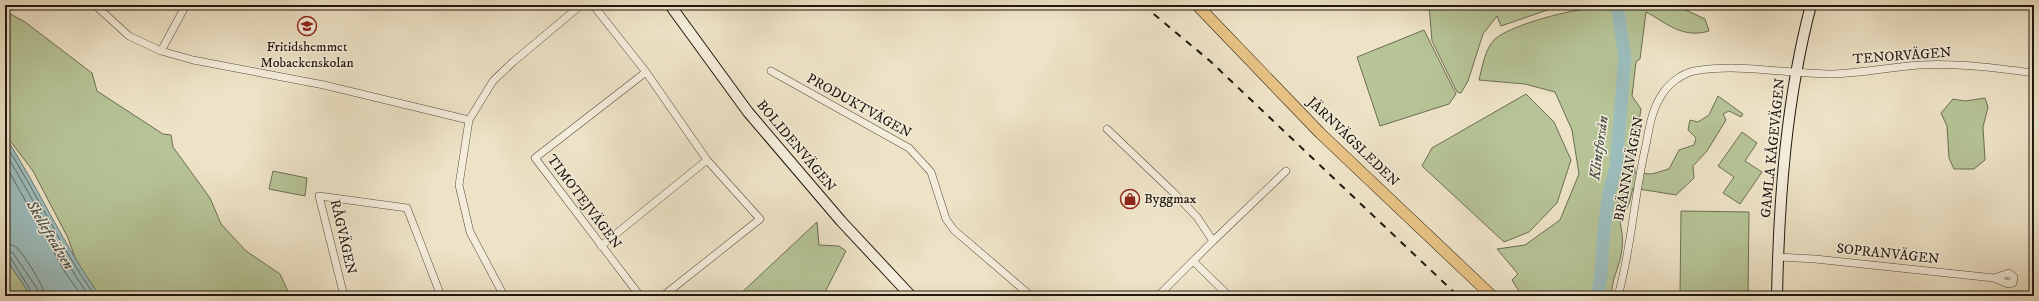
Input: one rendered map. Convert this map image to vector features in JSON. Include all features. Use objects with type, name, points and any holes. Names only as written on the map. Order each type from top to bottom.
[{"type":"main road","name":"BOLIDENVÄGEN","points":[[670,5],[748,112],[841,221],[911,296]]},
{"type":"main road","name":"JÄRNVÄGSLEDEN","points":[[1197,5],[1320,133],[1492,296]]},
{"type":"main road","name":"GAMLA KÅGEVÄGEN","points":[[1777,296],[1782,174],[1795,72],[1811,5]]},
{"type":"street","points":[[95,5],[129,36],[161,51],[194,60],[324,85],[469,120]]},
{"type":"street","points":[[161,51],[186,5]]},
{"type":"street","points":[[504,296],[470,232],[459,185],[469,120],[494,81],[513,62],[581,5]]},
{"type":"street","points":[[593,5],[646,72],[707,160],[760,219],[664,296]]},
{"type":"street","name":"TENORVÄGEN","points":[[1795,72],[1832,74],[1927,65],[1960,65],[2034,74]]},
{"type":"street","name":"BRÄNNAVÄGEN","points":[[1618,296],[1629,244],[1638,178],[1650,124],[1660,96],[1675,80],[1692,72],[1723,67],[1795,72]]},
{"type":"street","name":"PRODUKTVÄGEN","points":[[771,71],[909,148],[931,172],[946,219],[954,230],[1031,296]]},
{"type":"street","name":"TIMOTEJVÄGEN","points":[[640,296],[535,158],[646,72]]},
{"type":"street","points":[[1107,129],[1197,217],[1214,241]]},
{"type":"street","points":[[601,246],[707,160]]},
{"type":"street","points":[[1158,296],[1286,172]]},
{"type":"street","name":"RÅGVÄGEN","points":[[344,296],[319,196],[407,208],[442,296]]},
{"type":"street","name":"SOPRANVÄGEN","points":[[1778,257],[1815,259],[1994,278]]},
{"type":"street","points":[[1193,261],[1229,296]]},
{"type":"green space","points":[[1429,5],[1562,5],[1501,26],[1497,16],[1483,34],[1468,81],[1461,93],[1457,92],[1432,41]]},
{"type":"green space","points":[[1581,5],[1675,5],[1705,19],[1709,31],[1691,33],[1675,29],[1646,12],[1640,59],[1636,62],[1632,96],[1641,109],[1634,152],[1635,173],[1652,174],[1669,169],[1679,150],[1694,145],[1696,138],[1688,130],[1690,120],[1698,122],[1709,115],[1718,96],[1743,114],[1741,117],[1729,111],[1723,114],[1726,120],[1707,151],[1693,166],[1694,178],[1676,195],[1633,188],[1629,204],[1620,223],[1622,250],[1613,284],[1612,296],[1522,296],[1512,280],[1518,274],[1497,249],[1525,245],[1560,220],[1579,174],[1572,130],[1555,92],[1525,84],[1479,80],[1486,53],[1495,39],[1512,29],[1523,25],[1548,17],[1579,10]]},
{"type":"green space","points":[[5,11],[25,22],[92,73],[97,91],[163,134],[171,135],[173,147],[210,198],[221,224],[246,251],[280,274],[290,296],[100,296],[78,266],[68,238],[33,171],[5,134]]},
{"type":"green space","points":[[1424,30],[1456,94],[1449,104],[1380,126],[1357,57]]},
{"type":"green space","points":[[1526,94],[1554,122],[1571,160],[1557,203],[1529,232],[1504,242],[1422,166],[1432,148]]},
{"type":"green space","points":[[1985,98],[1988,107],[1983,127],[1985,160],[1974,169],[1954,169],[1949,158],[1947,126],[1941,113],[1953,99],[1965,101]]},
{"type":"green space","points":[[1742,132],[1757,143],[1745,161],[1762,172],[1740,204],[1723,193],[1734,177],[1718,166]]},
{"type":"green space","points":[[273,171],[307,178],[305,196],[269,189]]},
{"type":"green space","points":[[1681,211],[1749,212],[1748,296],[1680,296]]},
{"type":"green space","points":[[817,222],[819,245],[839,246],[846,251],[823,296],[738,296]]},
{"type":"green space","points":[[5,257],[31,296],[5,296]]},
{"type":"water","name":"Skellefteälven","points":[[5,136],[63,237],[100,296],[31,296],[5,257]]},
{"type":"waterway","name":"Klintforsån","points":[[1597,296],[1601,276],[1604,228],[1609,192],[1616,167],[1625,57],[1617,5]]},
{"type":"railway","points":[[1143,5],[1210,61],[1458,296]]},
{"type":"place","name":"Fritidshemmet Mobackenskolan","points":[[307,26]]},
{"type":"place","name":"Byggmax","points":[[1130,199]]}]
